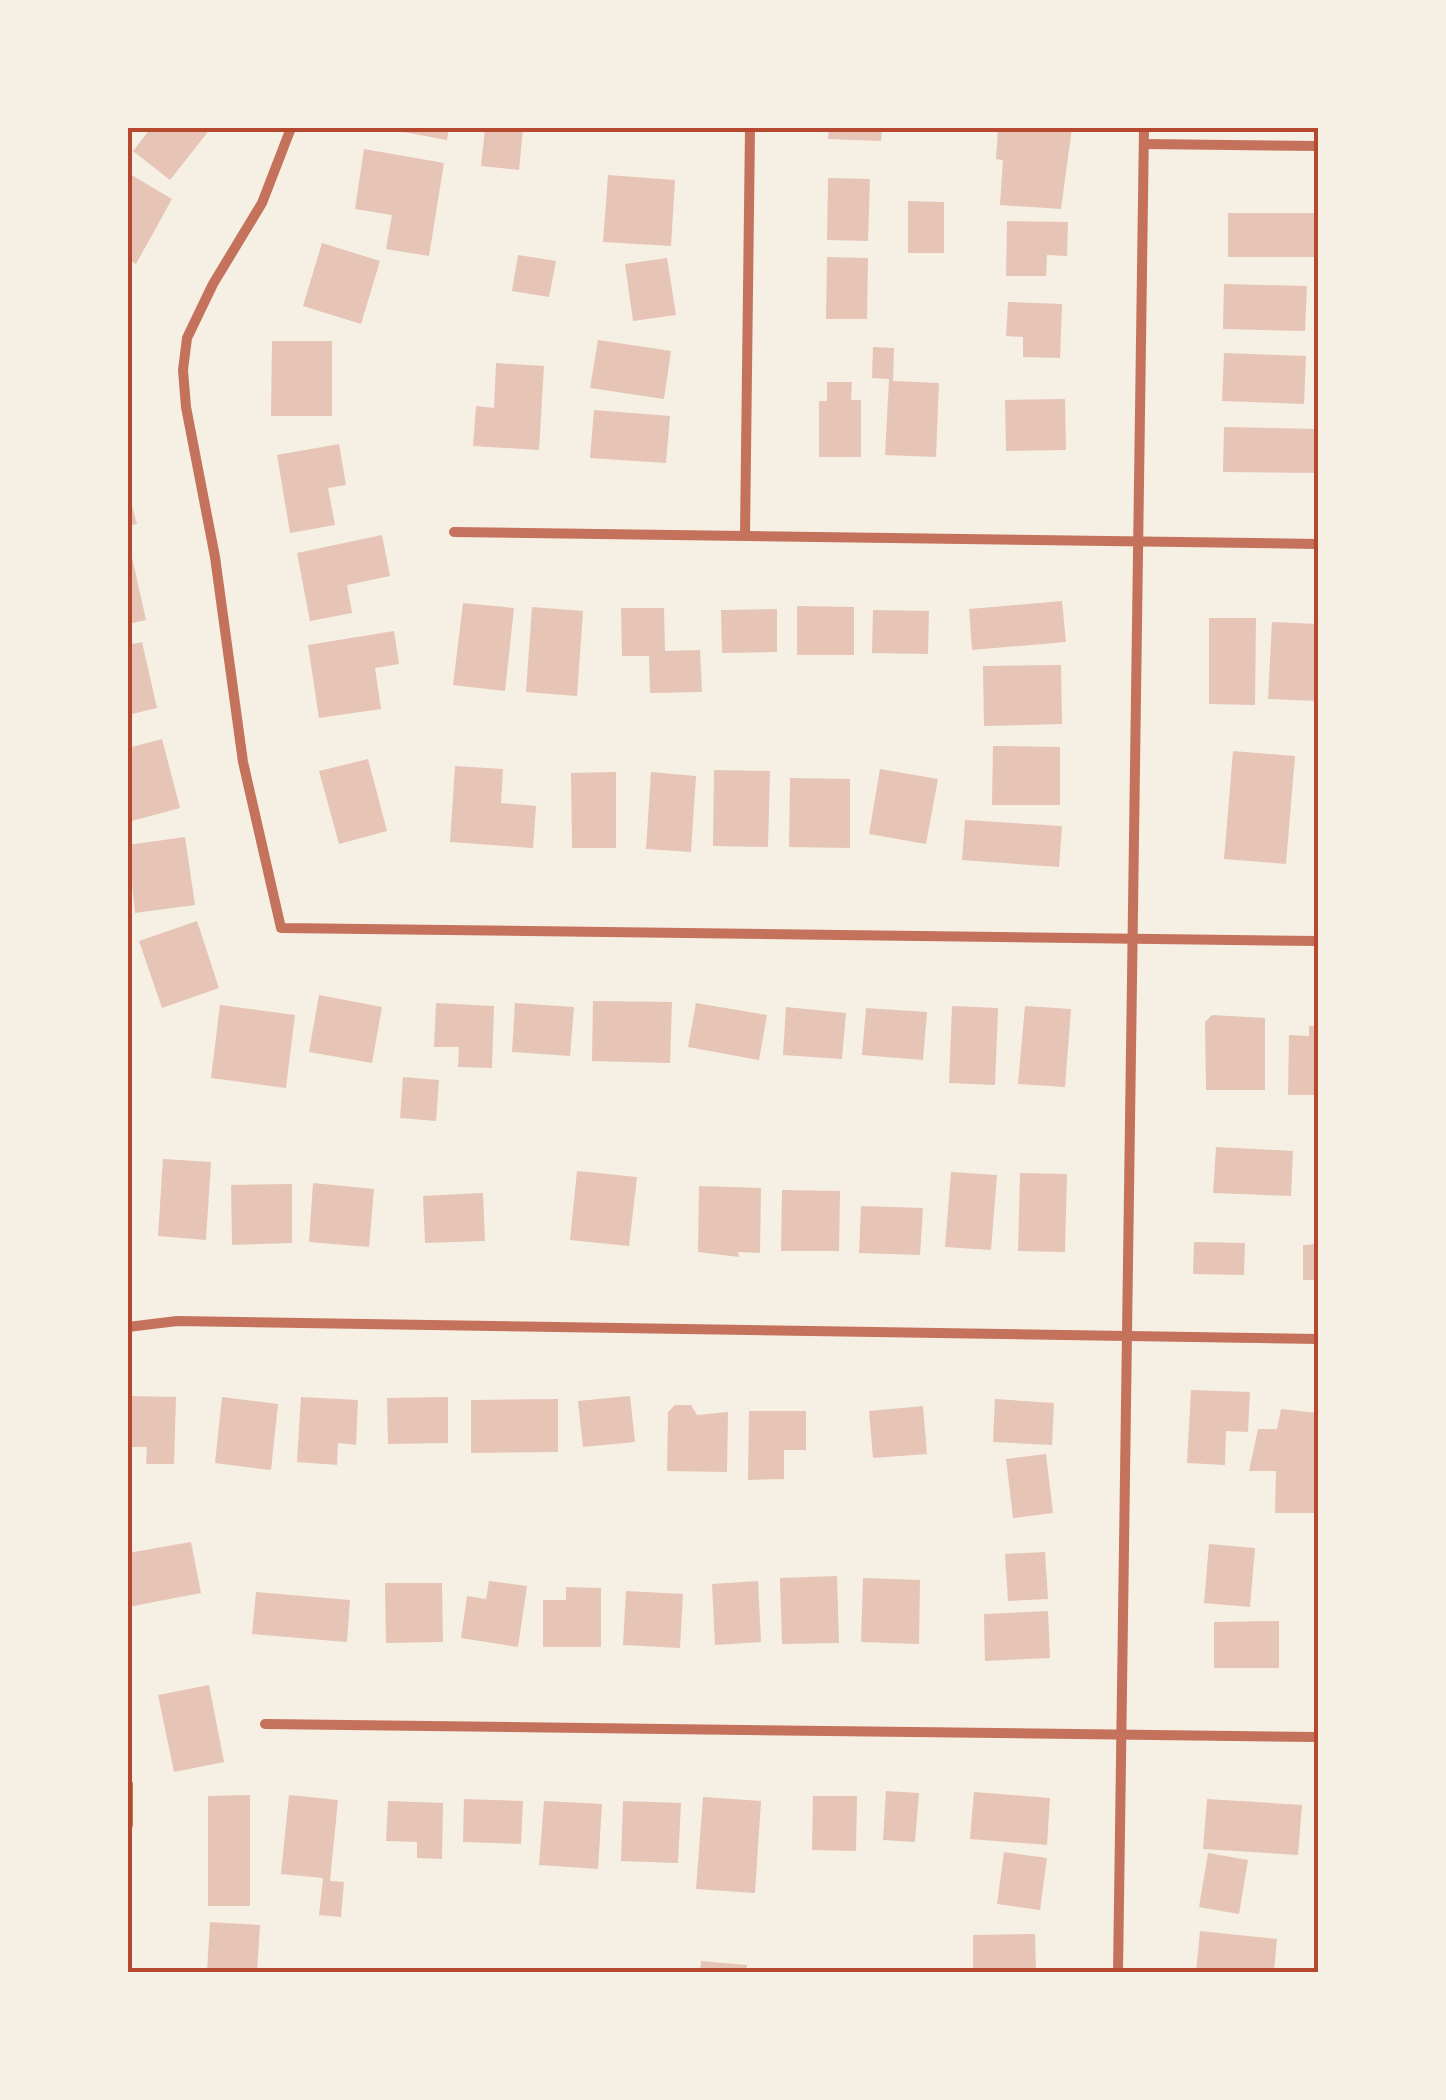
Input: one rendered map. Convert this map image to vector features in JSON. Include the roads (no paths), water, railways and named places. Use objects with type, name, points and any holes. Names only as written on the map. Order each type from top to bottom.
[{"type":"street","points":[[291,128],[262,202],[213,284],[188,338],[183,370],[186,407],[216,557],[244,762],[281,928],[1318,941]]},
{"type":"street","points":[[745,534],[750,128]]},
{"type":"street","points":[[1118,1972],[1144,128]]},
{"type":"street","points":[[1144,144],[1318,146]]},
{"type":"street","points":[[454,532],[1318,544]]},
{"type":"street","points":[[128,1327],[176,1321],[1318,1339]]},
{"type":"street","points":[[265,1724],[1318,1737]]},
{"type":"street","points":[[128,1784],[128,1825]]}]
